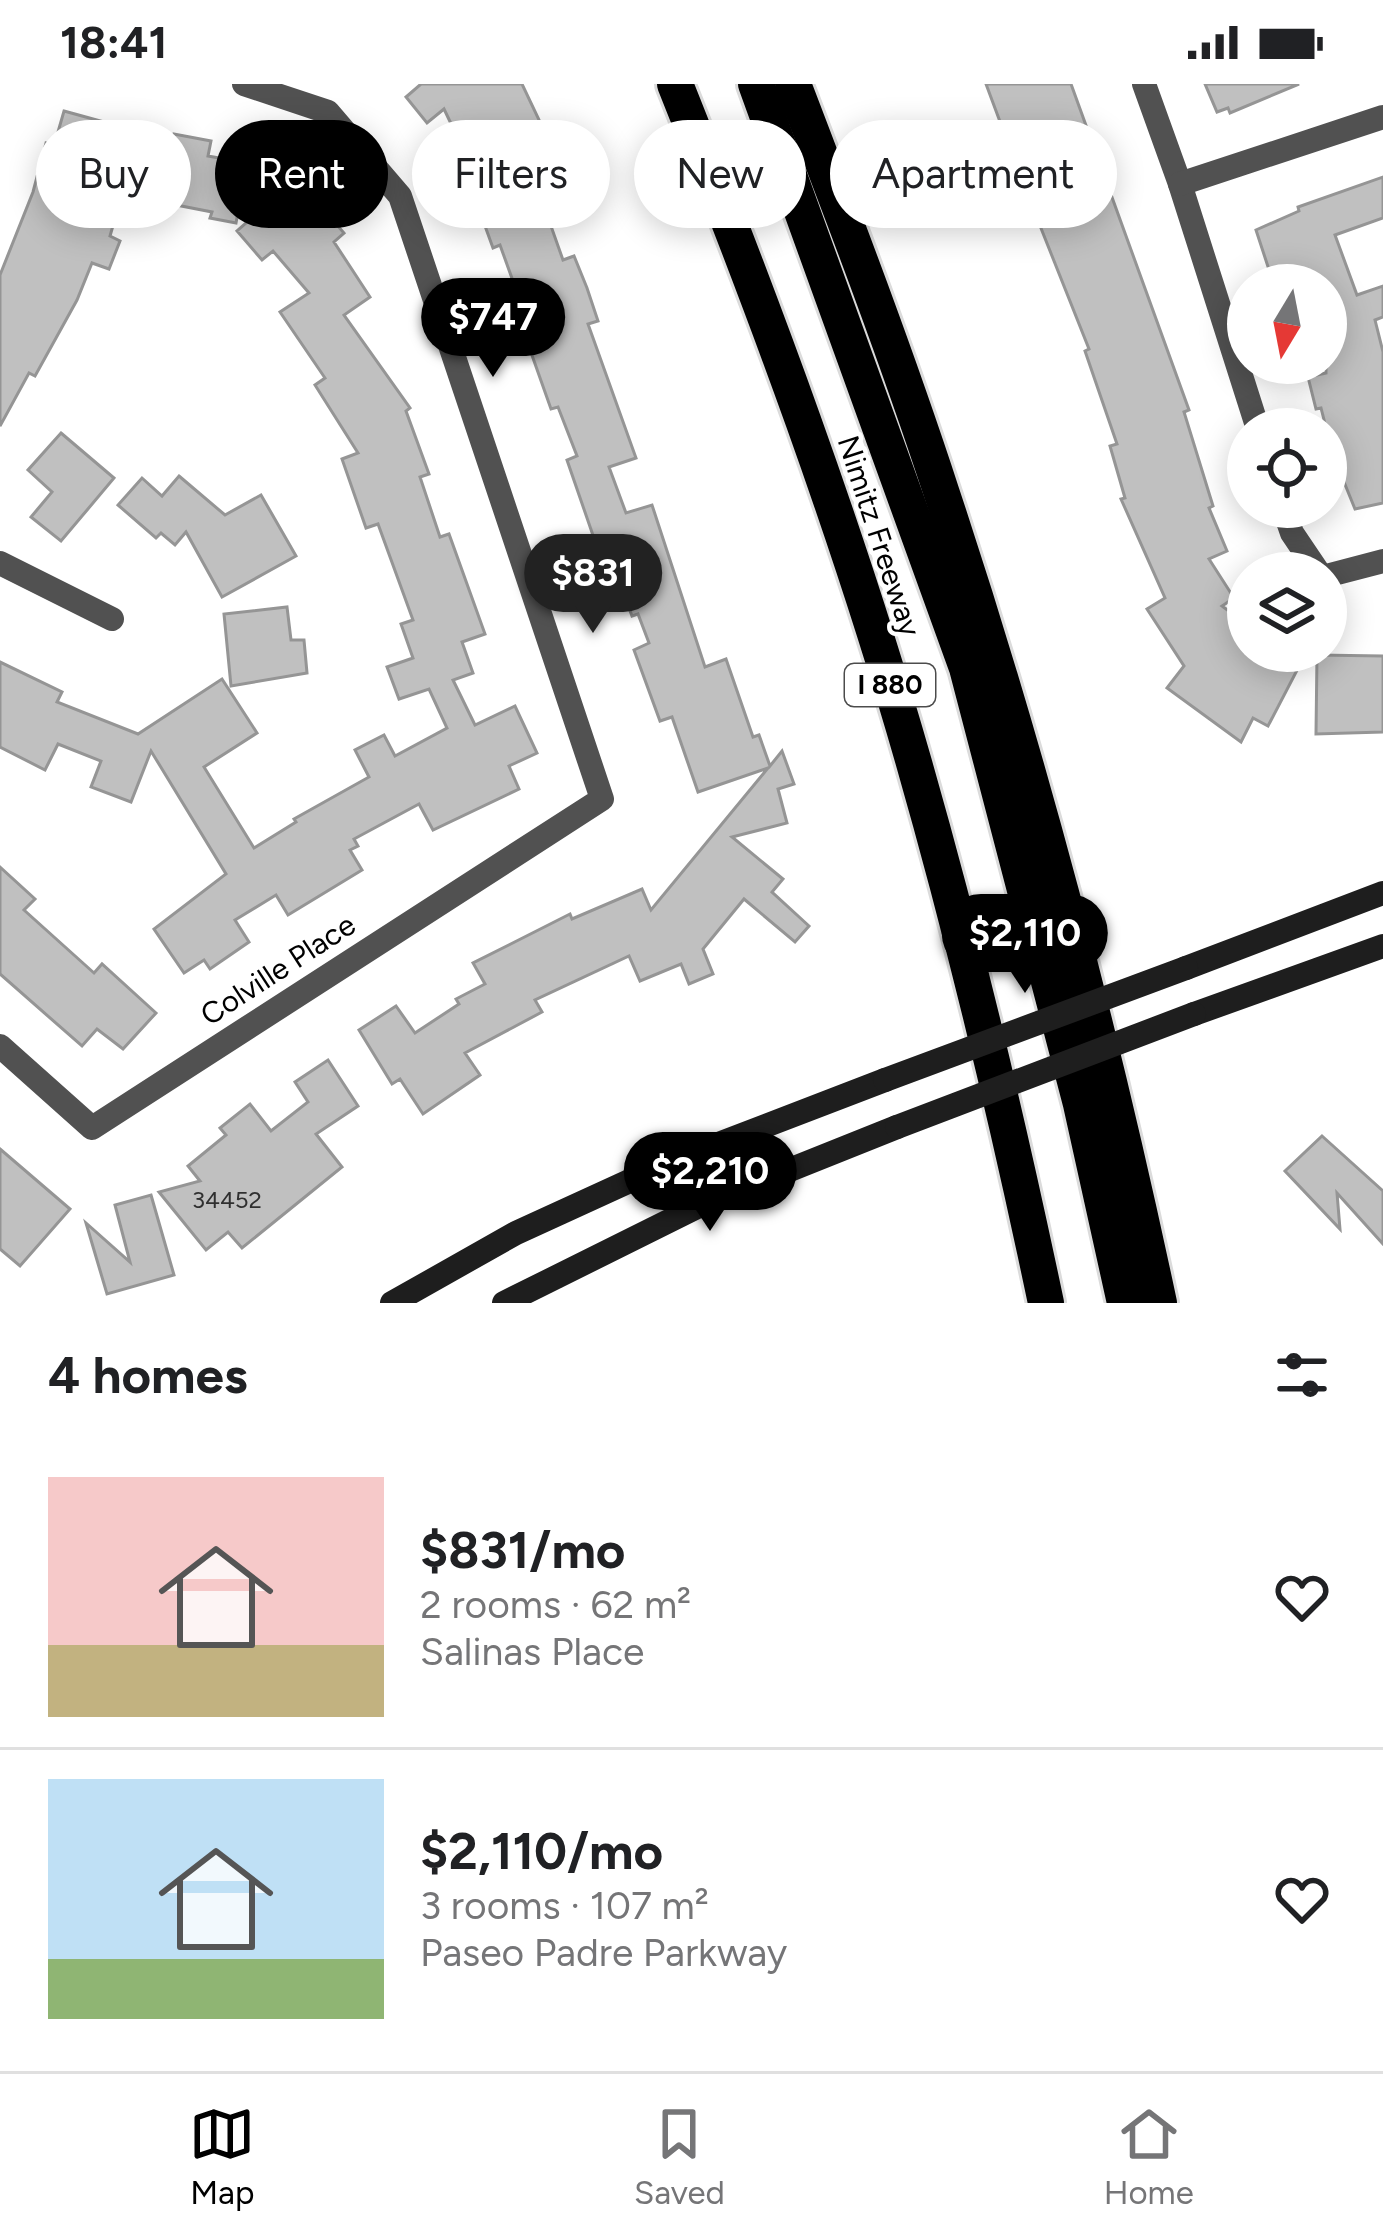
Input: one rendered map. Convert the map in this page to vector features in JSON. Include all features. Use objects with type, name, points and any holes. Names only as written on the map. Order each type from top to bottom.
[{"type":"highway","name":"Nimitz Freeway","points":[[675,84],[770,326],[914,762],[976,998],[1046,1303]]},
{"type":"highway","name":"I 880","points":[[756,84],[967,668],[1081,1104],[1125,1303]]},
{"type":"highway","points":[[793,84],[935,473],[1010,717],[1080,964],[1159,1303]]},
{"type":"main road","points":[[392,1303],[516,1233],[669,1163],[1383,893]]},
{"type":"main road","points":[[505,1303],[697,1207],[1193,1014],[1383,946]]},
{"type":"street","name":"Colville Place","points":[[0,1046],[92,1128],[602,799],[400,196],[328,112],[244,84]]},
{"type":"street","points":[[1144,84],[1251,408]]},
{"type":"street","points":[[1180,184],[1383,117]]},
{"type":"street","points":[[1347,569],[1383,561]]},
{"type":"street","points":[[0,563],[112,619]]},
{"type":"building","points":[[421,84],[522,84],[539,120],[449,120],[444,109],[425,120],[406,97]]},
{"type":"building","points":[[986,84],[1071,84],[1084,120],[999,120]]},
{"type":"building","points":[[1205,84],[1299,84],[1230,113],[1228,108],[1217,112]]},
{"type":"building","points":[[64,111],[97,120],[61,120]]},
{"type":"building","points":[[191,137],[211,141],[208,156],[215,157],[215,219],[210,218],[212,212],[191,208]]},
{"type":"building","points":[[1383,177],[1383,218],[1335,235],[1346,264],[1267,264],[1256,230],[1299,211],[1298,207]]},
{"type":"building","points":[[36,181],[36,228],[112,228],[110,236],[120,241],[109,269],[92,263],[35,376],[29,373],[0,426],[0,275]]},
{"type":"building","points":[[1117,211],[1189,410],[1184,412],[1213,506],[1209,508],[1227,551],[1209,559],[1227,587],[1227,603],[1222,606],[1227,610],[1227,672],[1296,672],[1268,726],[1253,718],[1241,742],[1167,688],[1184,666],[1147,609],[1165,598],[1121,499],[1125,498],[1110,446],[1117,444],[1085,351],[1089,349],[1041,228],[1117,228]]},
{"type":"building","points":[[340,228],[344,233],[334,242],[370,297],[344,315],[410,408],[406,411],[429,474],[420,477],[440,537],[449,534],[485,634],[462,642],[473,673],[453,680],[475,725],[515,706],[537,753],[509,766],[519,789],[433,830],[419,804],[354,839],[358,846],[350,850],[362,870],[288,915],[276,895],[235,920],[249,942],[210,969],[204,960],[184,973],[154,929],[226,874],[151,751],[131,802],[91,787],[101,761],[58,744],[45,770],[0,747],[0,662],[62,692],[57,702],[138,734],[222,679],[257,733],[204,767],[254,848],[296,822],[294,819],[369,777],[355,750],[384,735],[395,756],[447,728],[429,689],[399,699],[387,667],[413,658],[401,624],[413,620],[378,524],[366,528],[342,459],[358,453],[315,385],[325,378],[280,312],[309,293],[273,251],[262,260],[237,231]]},
{"type":"building","points":[[486,228],[552,228],[563,260],[574,256],[598,321],[588,324],[636,458],[609,467],[626,513],[652,505],[705,667],[726,659],[753,737],[759,735],[770,766],[782,751],[794,784],[778,789],[787,823],[732,837],[783,879],[772,892],[809,926],[795,942],[744,899],[703,949],[713,974],[689,984],[681,964],[640,981],[629,956],[535,1000],[542,1012],[465,1053],[480,1075],[423,1114],[400,1079],[392,1084],[359,1030],[396,1006],[415,1033],[459,1004],[456,999],[485,984],[473,963],[570,914],[572,919],[642,889],[651,910],[768,768],[698,792],[672,717],[660,721],[634,650],[649,643],[638,614],[632,616],[615,570],[606,573],[567,460],[577,456],[558,407],[551,409],[525,345],[509,298],[518,295],[500,245],[493,248]]},
{"type":"building","points":[[1347,268],[1357,295],[1383,286],[1383,317],[1375,320],[1383,352],[1383,503],[1355,509],[1347,489],[1347,408],[1316,408],[1310,384],[1347,384]]},
{"type":"building","points":[[61,433],[114,478],[61,541],[31,517],[52,492],[28,470]]},
{"type":"building","points":[[179,476],[225,515],[261,495],[296,556],[222,597],[186,532],[175,545],[161,533],[156,538],[118,505],[142,478],[162,496]]},
{"type":"building","points":[[287,607],[291,640],[304,640],[307,673],[231,686],[224,614]]},
{"type":"building","points":[[1347,655],[1383,656],[1383,732],[1316,734],[1317,672],[1347,672]]},
{"type":"building","points":[[0,867],[35,899],[24,910],[94,973],[102,964],[156,1013],[123,1049],[97,1029],[82,1046],[0,974]]},
{"type":"building","points":[[328,1060],[358,1106],[316,1134],[342,1167],[242,1248],[228,1232],[206,1250],[159,1192],[200,1181],[188,1166],[226,1135],[220,1128],[250,1104],[271,1131],[308,1102],[295,1082]]},
{"type":"building","points":[[1322,1136],[1383,1191],[1383,1244],[1337,1193],[1340,1229],[1285,1171]]},
{"type":"building","points":[[0,1149],[70,1209],[20,1266],[0,1249]]},
{"type":"building","points":[[151,1195],[174,1275],[107,1294],[86,1223],[130,1262],[115,1205]]}]
